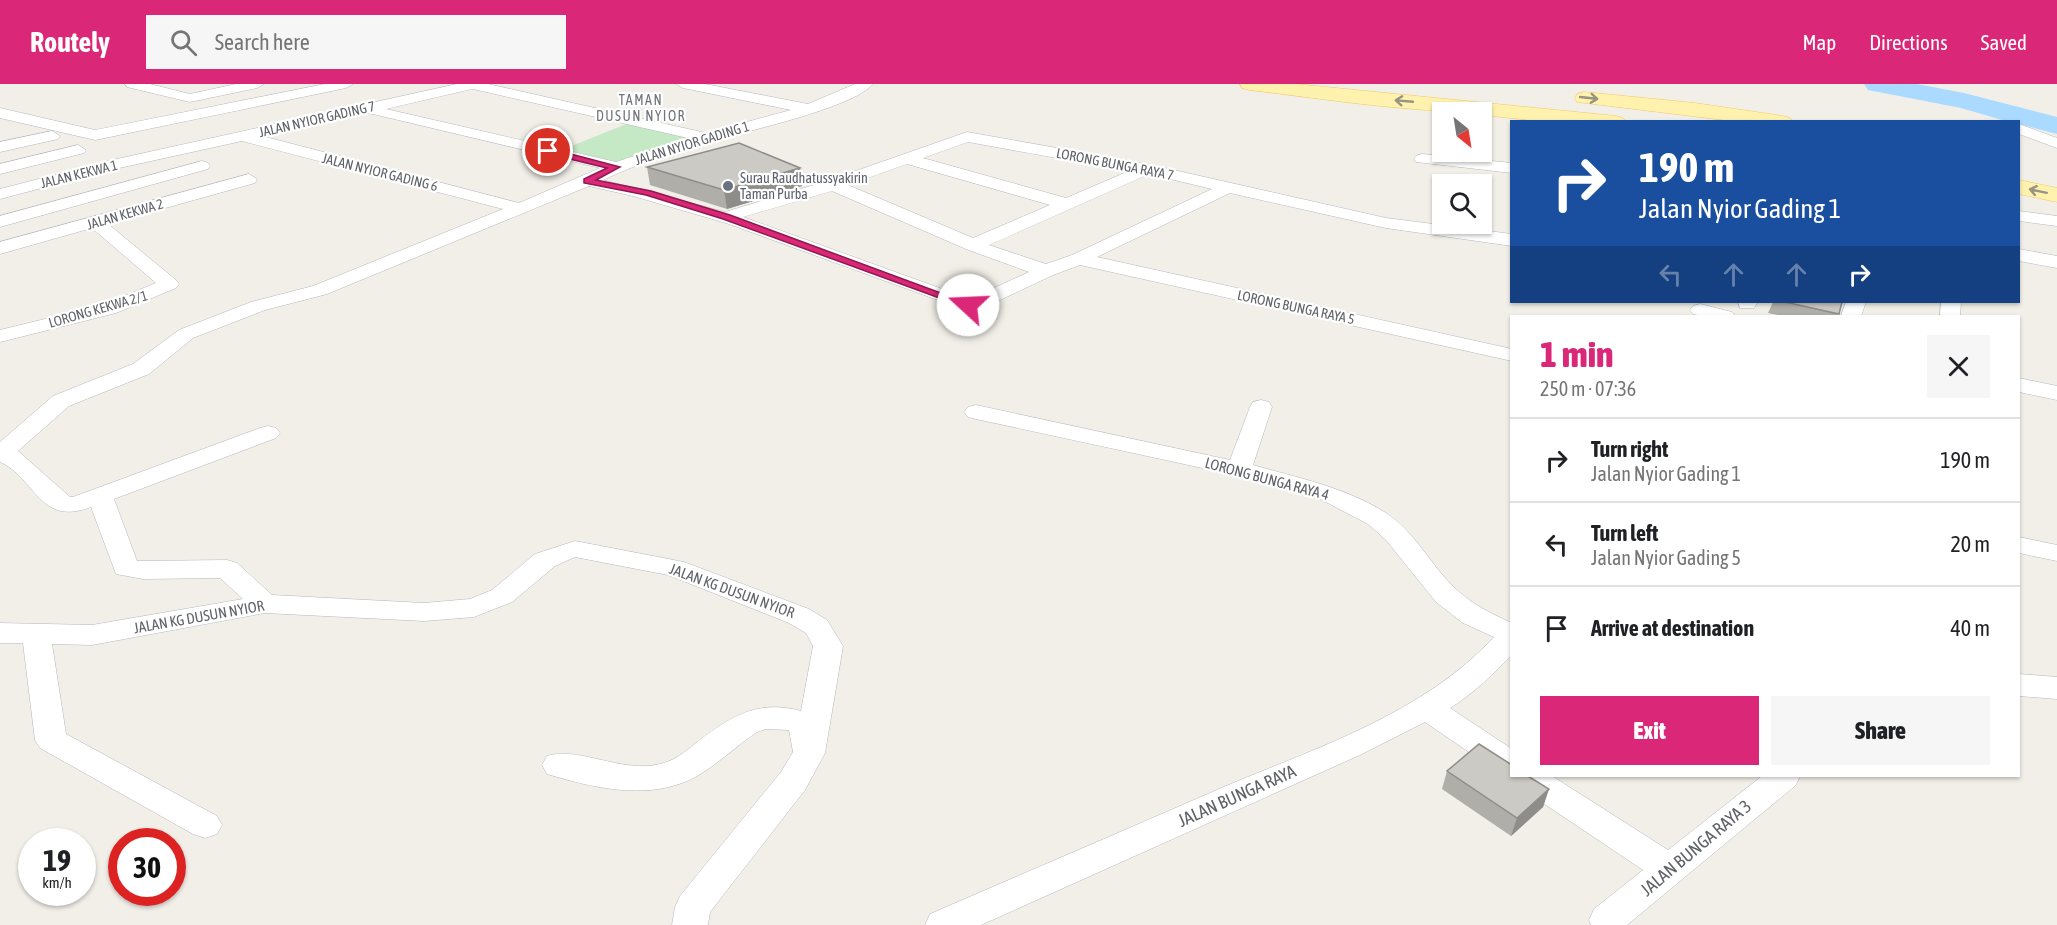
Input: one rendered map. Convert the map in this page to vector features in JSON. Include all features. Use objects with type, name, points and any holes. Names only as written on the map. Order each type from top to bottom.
[{"type":"main road","points":[[1249,84],[1592,120]]},
{"type":"main road","points":[[1561,95],[1695,109],[1769,120]]},
{"type":"main road","points":[[2020,187],[2057,195]]},
{"type":"street","points":[[132,84],[190,98],[257,84]]},
{"type":"street","points":[[0,113],[95,135],[312,87],[346,84]]},
{"type":"street","points":[[474,84],[708,137]]},
{"type":"street","name":"JALAN NYIOR GADING 7","points":[[158,155],[474,84]]},
{"type":"street","points":[[683,84],[807,109]]},
{"type":"street","name":"JALAN NYIOR GADING 1","points":[[3,454],[61,402],[141,369],[186,334],[258,306],[320,290],[587,181],[615,167],[708,137],[807,109],[850,94],[866,84]]},
{"type":"street","points":[[367,108],[615,167]]},
{"type":"street","points":[[0,122],[52,136],[108,166]]},
{"type":"street","points":[[2020,129],[2057,143]]},
{"type":"street","points":[[0,147],[52,136]]},
{"type":"street","name":"JALAN NYIOR GADING 6","points":[[241,136],[519,208]]},
{"type":"street","name":"LORONG BUNGA RAYA 7","points":[[726,217],[833,185],[968,137],[1147,169],[1386,223],[1510,240]]},
{"type":"street","points":[[0,169],[78,150]]},
{"type":"street","points":[[158,155],[202,166]]},
{"type":"street","name":"JALAN KEKWA 1","points":[[0,194],[158,155]]},
{"type":"street","points":[[907,159],[1067,204]]},
{"type":"street","points":[[1422,159],[1510,168]]},
{"type":"street","points":[[0,222],[202,166]]},
{"type":"street","name":"JALAN KEKWA 2","points":[[0,249],[249,179],[202,166]]},
{"type":"street","points":[[973,245],[1147,169]]},
{"type":"street","points":[[587,181],[648,193],[726,217],[968,305],[976,304],[1046,271],[1079,259],[1227,188]]},
{"type":"street","points":[[833,185],[973,245],[1046,271]]},
{"type":"street","points":[[2020,216],[2057,221]]},
{"type":"street","name":"LORONG KEKWA 2/1","points":[[0,336],[116,306],[153,294],[170,284],[95,222]]},
{"type":"street","points":[[2020,255],[2057,262]]},
{"type":"street","name":"LORONG BUNGA RAYA 5","points":[[1079,259],[1510,355]]},
{"type":"street","points":[[1699,310],[1721,315]]},
{"type":"street","points":[[2020,385],[2057,393]]},
{"type":"street","points":[[1239,469],[1261,407]]},
{"type":"street","name":"LORONG BUNGA RAYA 4","points":[[976,412],[1239,469],[1329,494],[1377,519],[1395,534],[1446,596],[1473,616],[1510,634]]},
{"type":"street","points":[[3,454],[64,505],[77,504],[268,433]]},
{"type":"street","points":[[100,496],[126,568],[143,570],[227,569],[265,604]]},
{"type":"street","points":[[2020,545],[2057,553]]},
{"type":"street","name":"JALAN KG DUSUN NYIOR","points":[[0,633],[92,635],[265,604],[424,612],[474,608],[502,596],[545,560],[560,552],[575,549],[674,568],[799,616],[817,627],[828,646],[809,753],[793,781],[693,907],[690,925]]},
{"type":"street","points":[[36,634],[51,741],[205,825]]},
{"type":"street","name":"JALAN BUNGA RAYA","points":[[943,925],[1340,751],[1427,708],[1453,692],[1510,637]]},
{"type":"street","points":[[2020,685],[2057,688]]},
{"type":"street","points":[[1427,708],[1510,764]]},
{"type":"street","points":[[558,765],[636,779],[667,775],[684,767],[730,733],[759,719],[787,716],[803,723],[809,753]]},
{"type":"street","points":[[1530,777],[1671,870]]},
{"type":"street","name":"JALAN BUNGA RAYA 3","points":[[1607,920],[1783,777]]},
{"type":"green space","points":[[629,123],[689,136],[610,164],[559,151]]},
{"type":"building","points":[[739,143],[800,168],[724,190],[647,167]]},
{"type":"building","points":[[1790,303],[1842,303],[1839,314]]},
{"type":"building","points":[[1479,744],[1510,764],[1510,777],[1530,777],[1549,789],[1517,818],[1447,771]]},
{"type":"waterway","points":[[1877,84],[1964,101],[2057,126]]},
{"type":"place","name":"Surau Raudhatussyakirin Taman Purba","points":[[728,186]]},
{"type":"district","name":"TAMAN DUSUN NYIOR","points":[[641,108]]},
{"type":"route","points":[[548,151],[615,167],[587,181],[648,193],[726,217],[968,305]]}]
